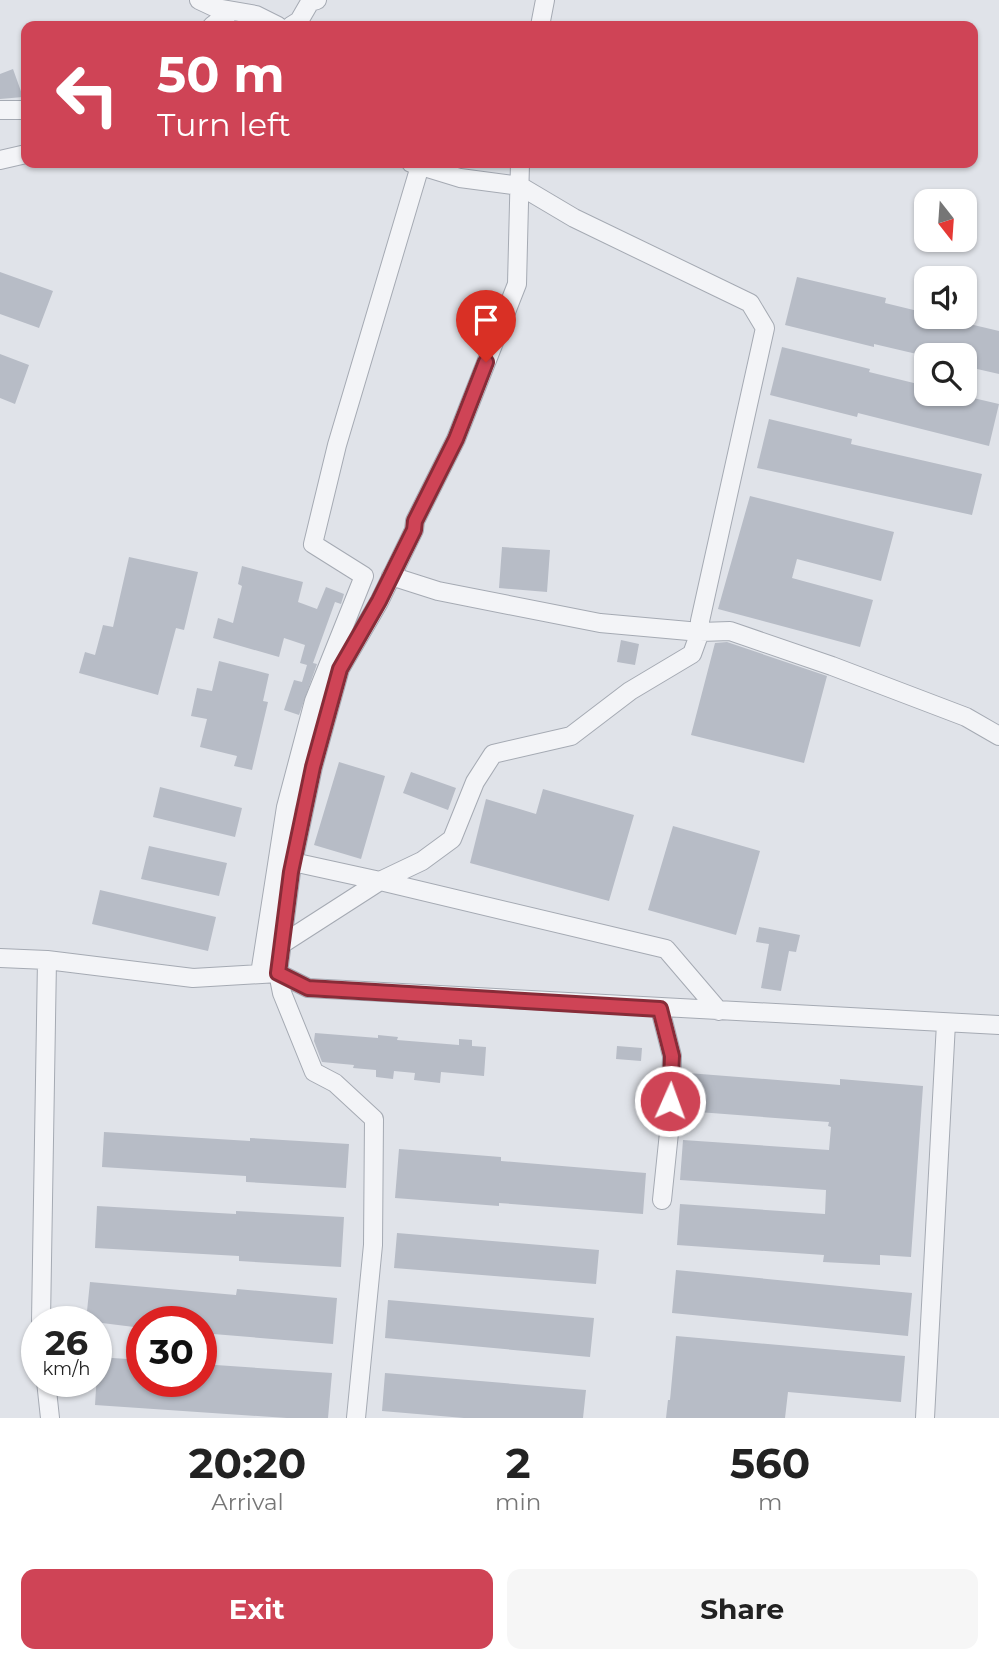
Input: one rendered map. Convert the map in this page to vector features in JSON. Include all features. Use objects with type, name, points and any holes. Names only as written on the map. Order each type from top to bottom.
[{"type":"street","points":[[199,0],[216,8],[256,15],[268,21]]},
{"type":"street","points":[[299,21],[310,2],[317,0]]},
{"type":"street","points":[[541,21],[545,0]]},
{"type":"street","points":[[219,21],[232,11]]},
{"type":"street","points":[[0,110],[21,110]]},
{"type":"street","points":[[0,160],[21,155]]},
{"type":"street","points":[[260,974],[286,807],[314,701],[364,576],[313,544],[337,446],[415,168]]},
{"type":"street","points":[[282,944],[380,881],[422,860],[452,839],[475,782],[494,754],[571,736],[630,691],[692,654],[700,632],[765,328],[750,303],[574,218],[520,186],[460,178],[429,168]]},
{"type":"street","points":[[356,1418],[373,1245],[374,1119],[335,1083],[314,1072],[282,993],[278,973],[293,862],[313,767],[340,669],[391,576],[456,439],[517,284],[520,168]]},
{"type":"street","points":[[391,576],[438,591],[600,623],[700,632],[730,631],[966,717],[999,736]]},
{"type":"street","points":[[293,862],[666,949],[719,1012]]},
{"type":"street","points":[[0,958],[47,960],[193,978],[278,973],[308,988],[660,1009],[999,1025]]},
{"type":"street","points":[[40,1306],[47,960]]},
{"type":"street","points":[[660,1009],[672,1056],[670,1123],[662,1200]]},
{"type":"street","points":[[925,1418],[946,1023]]},
{"type":"street","points":[[48,1397],[50,1418]]},
{"type":"building","points":[[13,69],[21,97],[0,99],[0,74]]},
{"type":"building","points":[[0,272],[53,291],[39,328],[0,314]]},
{"type":"building","points":[[797,277],[886,298],[885,303],[914,310],[914,329],[977,329],[977,326],[999,331],[999,374],[977,369],[977,343],[914,343],[914,353],[874,344],[874,347],[785,325]]},
{"type":"building","points":[[782,347],[914,383],[914,406],[977,406],[977,399],[999,404],[989,446],[858,413],[857,417],[770,395]]},
{"type":"building","points":[[0,354],[29,365],[15,404],[0,398]]},
{"type":"building","points":[[769,419],[852,439],[851,444],[982,474],[972,515],[757,468]]},
{"type":"building","points":[[750,496],[894,532],[881,581],[797,559],[792,578],[873,600],[860,647],[718,609]]},
{"type":"building","points":[[502,547],[550,550],[547,592],[499,588]]},
{"type":"building","points":[[129,557],[198,572],[184,630],[176,628],[158,695],[79,673],[85,652],[95,655],[103,625],[113,627]]},
{"type":"building","points":[[242,566],[303,582],[298,602],[317,609],[326,587],[344,594],[341,604],[335,602],[313,663],[317,664],[299,715],[284,710],[294,680],[302,682],[307,665],[300,663],[305,645],[284,638],[279,657],[213,638],[218,618],[233,623],[242,586],[238,584]]},
{"type":"building","points":[[621,640],[639,644],[635,665],[617,662]]},
{"type":"building","points":[[727,642],[827,676],[804,763],[691,735],[715,643]]},
{"type":"building","points":[[219,661],[269,674],[263,701],[268,702],[252,770],[234,766],[237,756],[200,747],[207,719],[191,716],[197,688],[212,691]]},
{"type":"building","points":[[339,762],[385,776],[361,859],[314,845]]},
{"type":"building","points":[[411,772],[456,788],[448,810],[403,793]]},
{"type":"building","points":[[160,787],[242,808],[235,837],[153,817]]},
{"type":"building","points":[[543,789],[634,815],[609,901],[470,863],[486,799],[536,814]]},
{"type":"building","points":[[673,826],[760,851],[736,935],[648,910]]},
{"type":"building","points":[[149,846],[227,863],[219,896],[141,879]]},
{"type":"building","points":[[100,890],[216,917],[208,951],[92,924]]},
{"type":"building","points":[[759,927],[800,935],[796,952],[789,951],[781,991],[761,988],[769,944],[756,942]]},
{"type":"building","points":[[315,1033],[378,1038],[378,1035],[398,1037],[397,1040],[459,1045],[459,1039],[472,1040],[472,1046],[486,1047],[484,1076],[441,1072],[440,1083],[414,1080],[415,1073],[394,1071],[393,1079],[376,1077],[376,1070],[322,1062],[314,1041]]},
{"type":"building","points":[[617,1046],[642,1048],[641,1061],[616,1059]]},
{"type":"building","points":[[688,1073],[840,1085],[840,1079],[923,1086],[911,1257],[880,1255],[880,1265],[823,1262],[824,1255],[677,1245],[680,1204],[825,1214],[826,1190],[680,1180],[683,1140],[829,1150],[831,1127],[828,1126],[829,1122],[685,1111]]},
{"type":"building","points":[[104,1132],[349,1144],[346,1188],[246,1182],[246,1176],[102,1167]]},
{"type":"building","points":[[399,1149],[646,1173],[643,1214],[395,1198]]},
{"type":"building","points":[[97,1206],[344,1217],[341,1267],[239,1261],[239,1256],[95,1248]]},
{"type":"building","points":[[397,1233],[599,1250],[596,1284],[394,1268]]},
{"type":"building","points":[[676,1270],[912,1293],[908,1336],[672,1313]]},
{"type":"building","points":[[90,1282],[236,1295],[237,1289],[337,1298],[333,1344],[217,1334],[217,1306],[126,1306],[126,1326],[112,1324],[112,1306],[88,1306]]},
{"type":"building","points":[[388,1300],[594,1318],[590,1357],[385,1338]]},
{"type":"building","points":[[676,1336],[905,1356],[901,1402],[788,1392],[785,1418],[666,1418]]},
{"type":"building","points":[[112,1358],[126,1359],[126,1397],[217,1397],[217,1365],[332,1373],[328,1418],[287,1418],[95,1405],[96,1397],[112,1397]]},
{"type":"building","points":[[385,1373],[586,1390],[583,1418],[464,1418],[382,1411]]},
{"type":"route","points":[[486,362],[456,439],[415,521],[414,530],[379,601],[340,669],[313,767],[291,872],[278,973],[308,988],[660,1009],[672,1056],[670,1101]]}]
